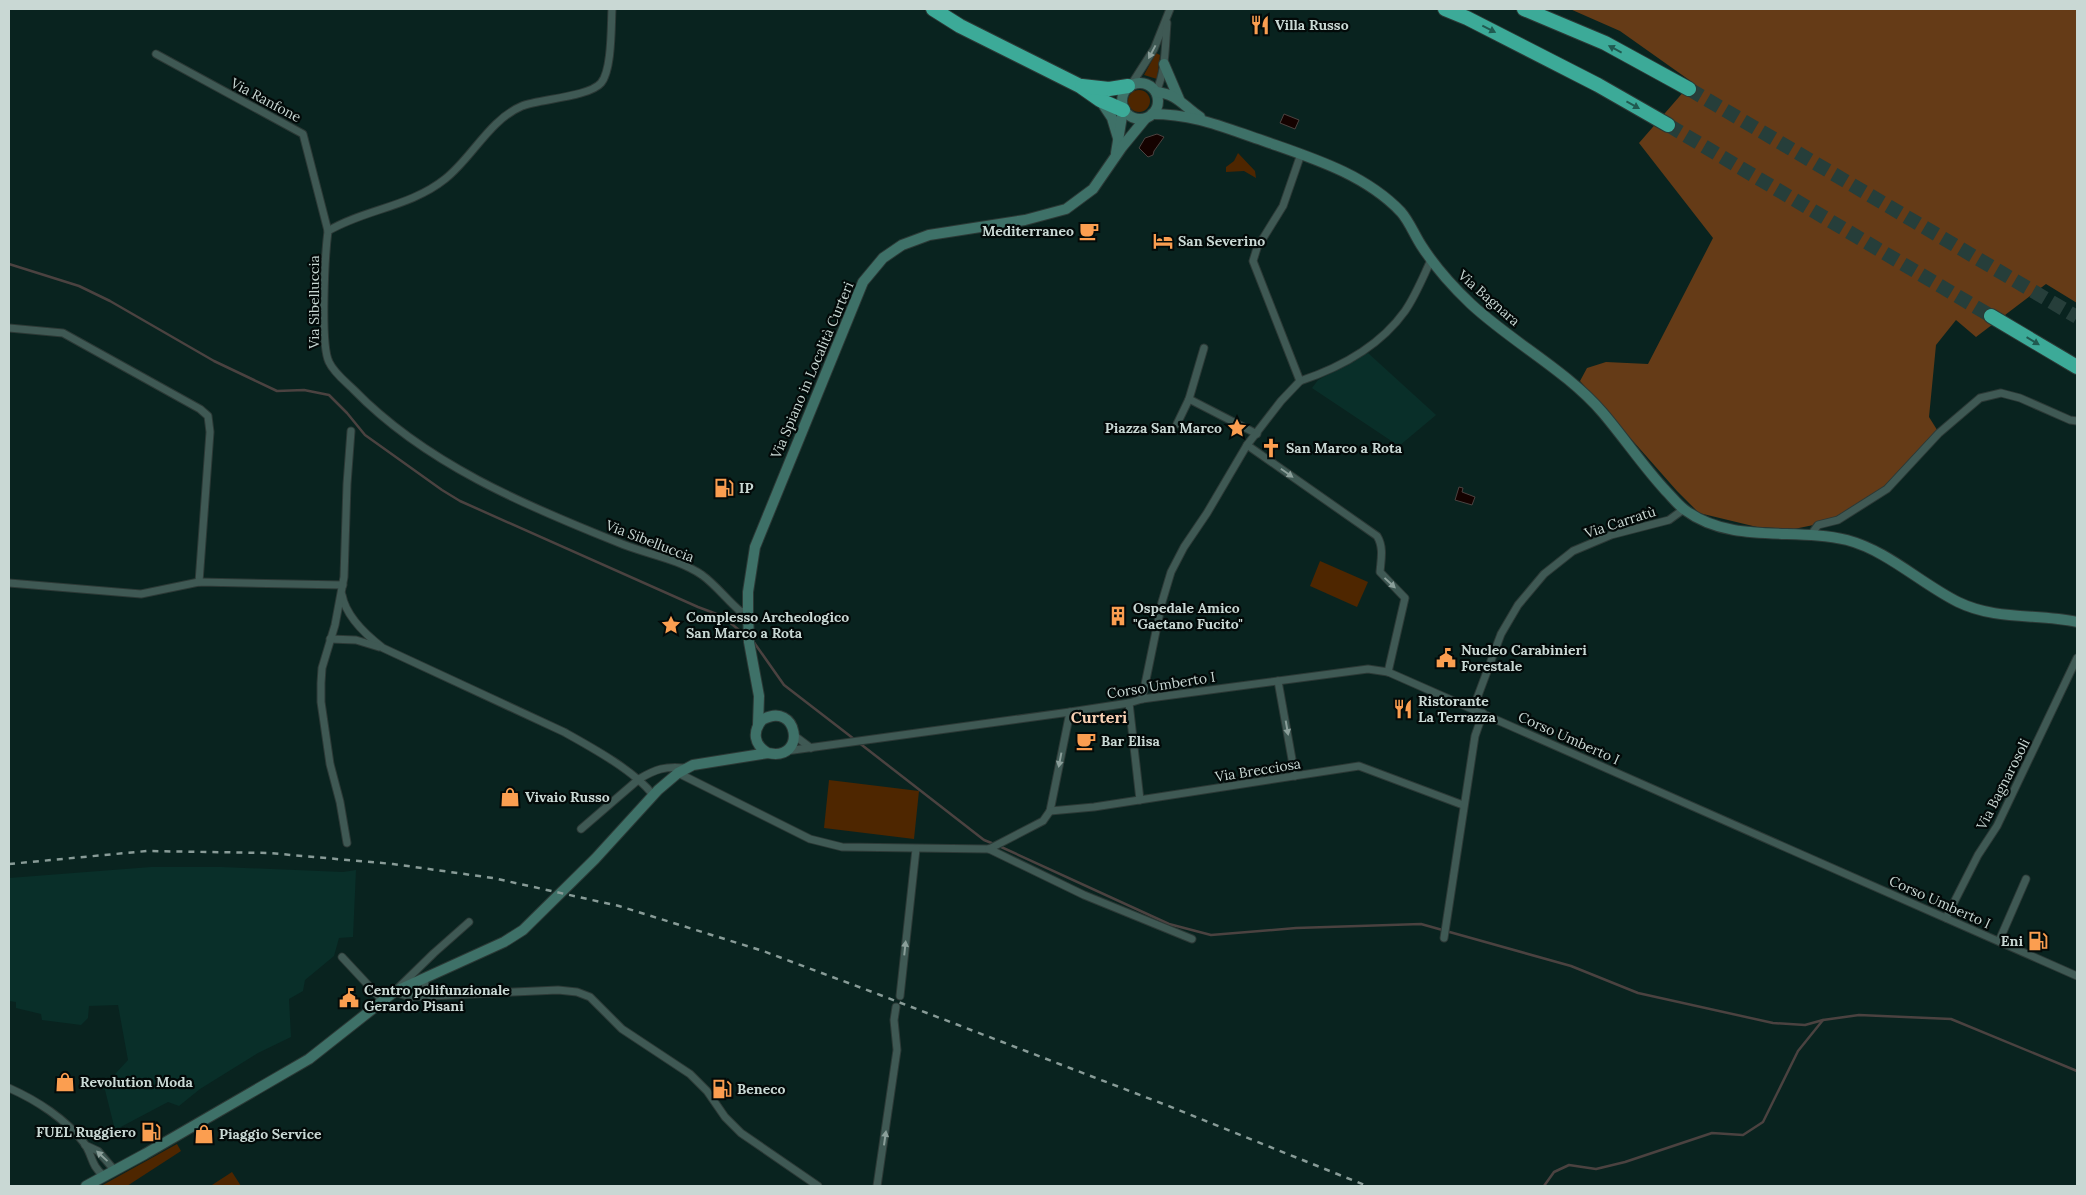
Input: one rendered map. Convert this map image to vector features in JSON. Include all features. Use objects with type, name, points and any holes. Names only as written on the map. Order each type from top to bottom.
[{"type":"highway","points":[[933,9],[960,26],[1080,86],[1100,100],[1123,110]]},
{"type":"highway","points":[[945,9],[960,26]]},
{"type":"highway","points":[[1445,9],[1467,18],[1598,85],[1668,125]]},
{"type":"highway","points":[[1524,9],[1605,43],[1689,89]]},
{"type":"highway","points":[[1080,86],[1108,89],[1130,85]]},
{"type":"highway","points":[[1991,316],[2077,367]]},
{"type":"main road","points":[[1164,64],[1179,99]]},
{"type":"main road","points":[[1142,83],[1156,92],[1158,105],[1149,116],[1133,118],[1123,110],[1121,99],[1130,85],[1142,83]]},
{"type":"main road","name":"Via Bagnara","points":[[1156,92],[1167,93],[1179,99],[1203,119]]},
{"type":"main road","points":[[1100,100],[1112,118],[1119,140]]},
{"type":"main road","name":"Via Spiano in Località Curteri","points":[[1115,158],[1123,110]]},
{"type":"main road","name":"Via Bagnara","points":[[1149,116],[1172,114],[1203,119],[1301,154],[1352,176],[1386,198],[1403,214],[1431,260],[1447,280],[1473,306],[1567,379],[1602,412],[1656,480],[1684,510],[1704,522],[1727,529],[1758,533],[1844,540],[1863,546],[1967,605],[1994,614],[2077,622]]},
{"type":"main road","name":"Via Spiano in Località Curteri","points":[[758,725],[759,696],[749,642],[748,612],[748,592],[755,547],[863,282],[883,258],[902,245],[929,235],[1024,220],[1066,209],[1093,188],[1149,116]]},
{"type":"main road","name":"Via Spiano in Località Curteri","points":[[759,696],[775,715]]},
{"type":"main road","points":[[86,1186],[309,1059],[394,992],[504,942],[523,930],[595,859],[653,795],[681,770],[693,764],[740,758],[768,753],[780,754],[791,747],[795,736],[794,730],[787,719],[775,715],[762,720],[758,725],[756,738],[740,758]]},
{"type":"main road","points":[[756,738],[762,750],[768,753]]},
{"type":"street","points":[[328,231],[340,223],[419,197],[446,179],[506,114],[523,106],[575,95],[600,84],[606,74],[612,9]]},
{"type":"street","points":[[1156,92],[1164,64],[1169,12]]},
{"type":"street","points":[[1130,85],[1154,49],[1169,12]]},
{"type":"street","name":"Via Ranfone","points":[[156,54],[303,134],[328,231]]},
{"type":"street","points":[[1300,381],[1253,261],[1257,248],[1283,206],[1301,154]]},
{"type":"street","name":"Via Sibelluccia","points":[[328,231],[324,304],[326,352],[329,363],[371,408],[409,437],[474,477],[583,529],[686,566],[702,576],[740,611],[748,612]]},
{"type":"street","points":[[1142,699],[1170,572],[1247,445],[1300,381],[1339,364],[1384,336],[1412,300],[1431,260]]},
{"type":"street","points":[[9,328],[63,333],[200,409],[208,416],[210,439],[199,582]]},
{"type":"street","points":[[1177,424],[1189,399],[1204,348]]},
{"type":"street","points":[[1810,536],[1818,524],[1838,520],[1887,490],[1939,433],[1980,398],[2001,393],[2020,398],[2070,420],[2077,420]]},
{"type":"street","points":[[1189,399],[1257,434]]},
{"type":"street","points":[[347,843],[340,802],[330,764],[321,702],[322,668],[342,589],[346,555],[347,484],[351,431]]},
{"type":"street","points":[[1247,445],[1377,536],[1380,540],[1382,546],[1380,572],[1405,598],[1388,672]]},
{"type":"street","name":"Via Carratù","points":[[1473,709],[1501,634],[1518,605],[1544,574],[1573,551],[1611,536],[1669,520],[1684,510]]},
{"type":"street","points":[[9,583],[140,594],[199,582],[342,589]]},
{"type":"street","points":[[342,589],[344,605],[366,635],[383,648]]},
{"type":"street","points":[[330,639],[356,640],[383,648],[564,732],[638,779],[653,795]]},
{"type":"street","name":"Via Bagnarosoli","points":[[1946,918],[1978,855],[1997,826],[2077,658]]},
{"type":"street","name":"Corso Umberto I","points":[[786,751],[1070,712],[1129,703],[1142,699],[1278,680],[1368,669],[1388,672],[2077,976]]},
{"type":"street","points":[[1278,680],[1295,776]]},
{"type":"street","points":[[1129,703],[1140,800]]},
{"type":"street","points":[[581,829],[638,779],[653,771],[668,767],[681,770],[685,778],[810,839],[842,847],[916,849],[991,848],[1043,821],[1050,811],[1070,712]]},
{"type":"street","points":[[1444,938],[1463,805],[1475,736],[1483,713]]},
{"type":"street","points":[[795,736],[811,748]]},
{"type":"street","name":"Via Brecciosa","points":[[1050,811],[1140,800],[1360,766],[1463,805]]},
{"type":"street","points":[[991,848],[1084,895],[1192,939]]},
{"type":"street","points":[[900,996],[916,849]]},
{"type":"street","points":[[1999,941],[2026,879]]},
{"type":"street","points":[[469,922],[394,992],[410,997],[558,990],[577,992],[590,997],[622,1029],[690,1074],[707,1091],[725,1118],[741,1132],[818,1186]]},
{"type":"street","points":[[342,957],[383,1001]]},
{"type":"street","points":[[422,979],[432,995]]},
{"type":"street","points":[[877,1186],[897,1050],[894,1020],[896,1007]]},
{"type":"street","points":[[9,1088],[37,1102],[64,1122],[86,1145],[98,1151],[114,1171]]},
{"type":"street","points":[[86,1145],[98,1171],[104,1176]]},
{"type":"shaded area","points":[[1570,9],[2077,9],[2077,303],[2046,284],[1976,337],[1956,320],[1936,345],[1929,417],[1939,433],[1887,489],[1838,520],[1794,529],[1757,527],[1699,513],[1677,491],[1580,381],[1587,368],[1606,362],[1648,364],[1713,238],[1639,143],[1692,82],[1620,31]]},
{"type":"shaded area","points":[[1156,53],[1160,55],[1157,79],[1144,75]]},
{"type":"shaded area","points":[[1139,90],[1149,97],[1150,101],[1143,111],[1139,112],[1129,105],[1128,101],[1135,91]]},
{"type":"shaded area","points":[[1284,114],[1299,120],[1295,129],[1280,123]]},
{"type":"shaded area","points":[[1157,134],[1164,137],[1153,155],[1148,157],[1139,148],[1145,138]]},
{"type":"shaded area","points":[[1238,153],[1255,171],[1256,178],[1244,171],[1226,172],[1226,167],[1234,161]]},
{"type":"shaded area","points":[[1368,353],[1436,415],[1399,446],[1312,388],[1318,380]]},
{"type":"shaded area","points":[[1459,487],[1463,488],[1462,492],[1475,497],[1472,505],[1455,500]]},
{"type":"shaded area","points":[[1320,561],[1368,582],[1357,607],[1310,586]]},
{"type":"shaded area","points":[[829,780],[919,791],[914,839],[824,828]]},
{"type":"shaded area","points":[[151,867],[222,867],[343,872],[356,870],[353,937],[339,938],[334,956],[305,980],[303,991],[289,999],[291,1037],[258,1053],[200,1089],[179,1106],[168,1102],[115,1130],[104,1086],[128,1060],[118,1005],[89,1006],[88,1018],[81,1025],[42,1020],[41,1014],[16,1008],[16,1002],[9,1001],[9,878]]},
{"type":"shaded area","points":[[177,1144],[181,1151],[127,1186],[101,1186]]},
{"type":"shaded area","points":[[232,1172],[241,1186],[212,1185]]},
{"type":"waterway","points":[[9,264],[79,286],[110,301],[214,361],[277,391],[304,390],[329,395],[365,435],[460,501],[722,616],[745,635]]},
{"type":"waterway","points":[[753,641],[784,685],[854,739]]},
{"type":"waterway","points":[[858,742],[984,840],[994,844]]},
{"type":"waterway","points":[[999,846],[1169,924],[1211,935],[1296,928],[1421,924],[1571,966],[1638,993],[1773,1023],[1805,1025],[1823,1020]]},
{"type":"waterway","points":[[1544,1186],[1554,1172],[1569,1165],[1596,1169],[1625,1162],[1712,1133],[1743,1135],[1763,1122],[1798,1051],[1823,1020],[1859,1015],[1951,1019],[2077,1071]]},
{"type":"tunnel","points":[[1689,89],[2077,317]]},
{"type":"tunnel","points":[[1668,125],[1991,316]]},
{"type":"railway","points":[[9,864],[147,851],[269,853],[393,864],[493,878],[619,906],[763,951],[1166,1105],[1367,1186]]},
{"type":"place","name":"Villa Russo","points":[[1260,25]]},
{"type":"place","name":"Mediterraneo","points":[[1089,231]]},
{"type":"place","name":"San Severino","points":[[1163,241]]},
{"type":"place","name":"Piazza San Marco","points":[[1237,428]]},
{"type":"place","name":"San Marco a Rota","points":[[1271,448]]},
{"type":"place","name":"IP","points":[[724,488]]},
{"type":"place","name":"Ospedale Amico \"Gaetano Fucito\"","points":[[1118,616]]},
{"type":"place","name":"Complesso Archeologico San Marco a Rota","points":[[671,625]]},
{"type":"place","name":"Nucleo Carabinieri Forestale","points":[[1446,658]]},
{"type":"place","name":"Ristorante La Terrazza","points":[[1403,709]]},
{"type":"place","name":"Bar Elisa","points":[[1086,741]]},
{"type":"place","name":"Vivaio Russo","points":[[510,797]]},
{"type":"place","name":"Eni","points":[[2038,941]]},
{"type":"place","name":"Centro polifunzionale Gerardo Pisani","points":[[349,998]]},
{"type":"place","name":"Revolution Moda","points":[[65,1082]]},
{"type":"place","name":"Beneco","points":[[722,1089]]},
{"type":"place","name":"FUEL Ruggiero","points":[[151,1132]]},
{"type":"place","name":"Piaggio Service","points":[[204,1134]]},
{"type":"district","name":"Curteri","points":[[1099,717]]}]
